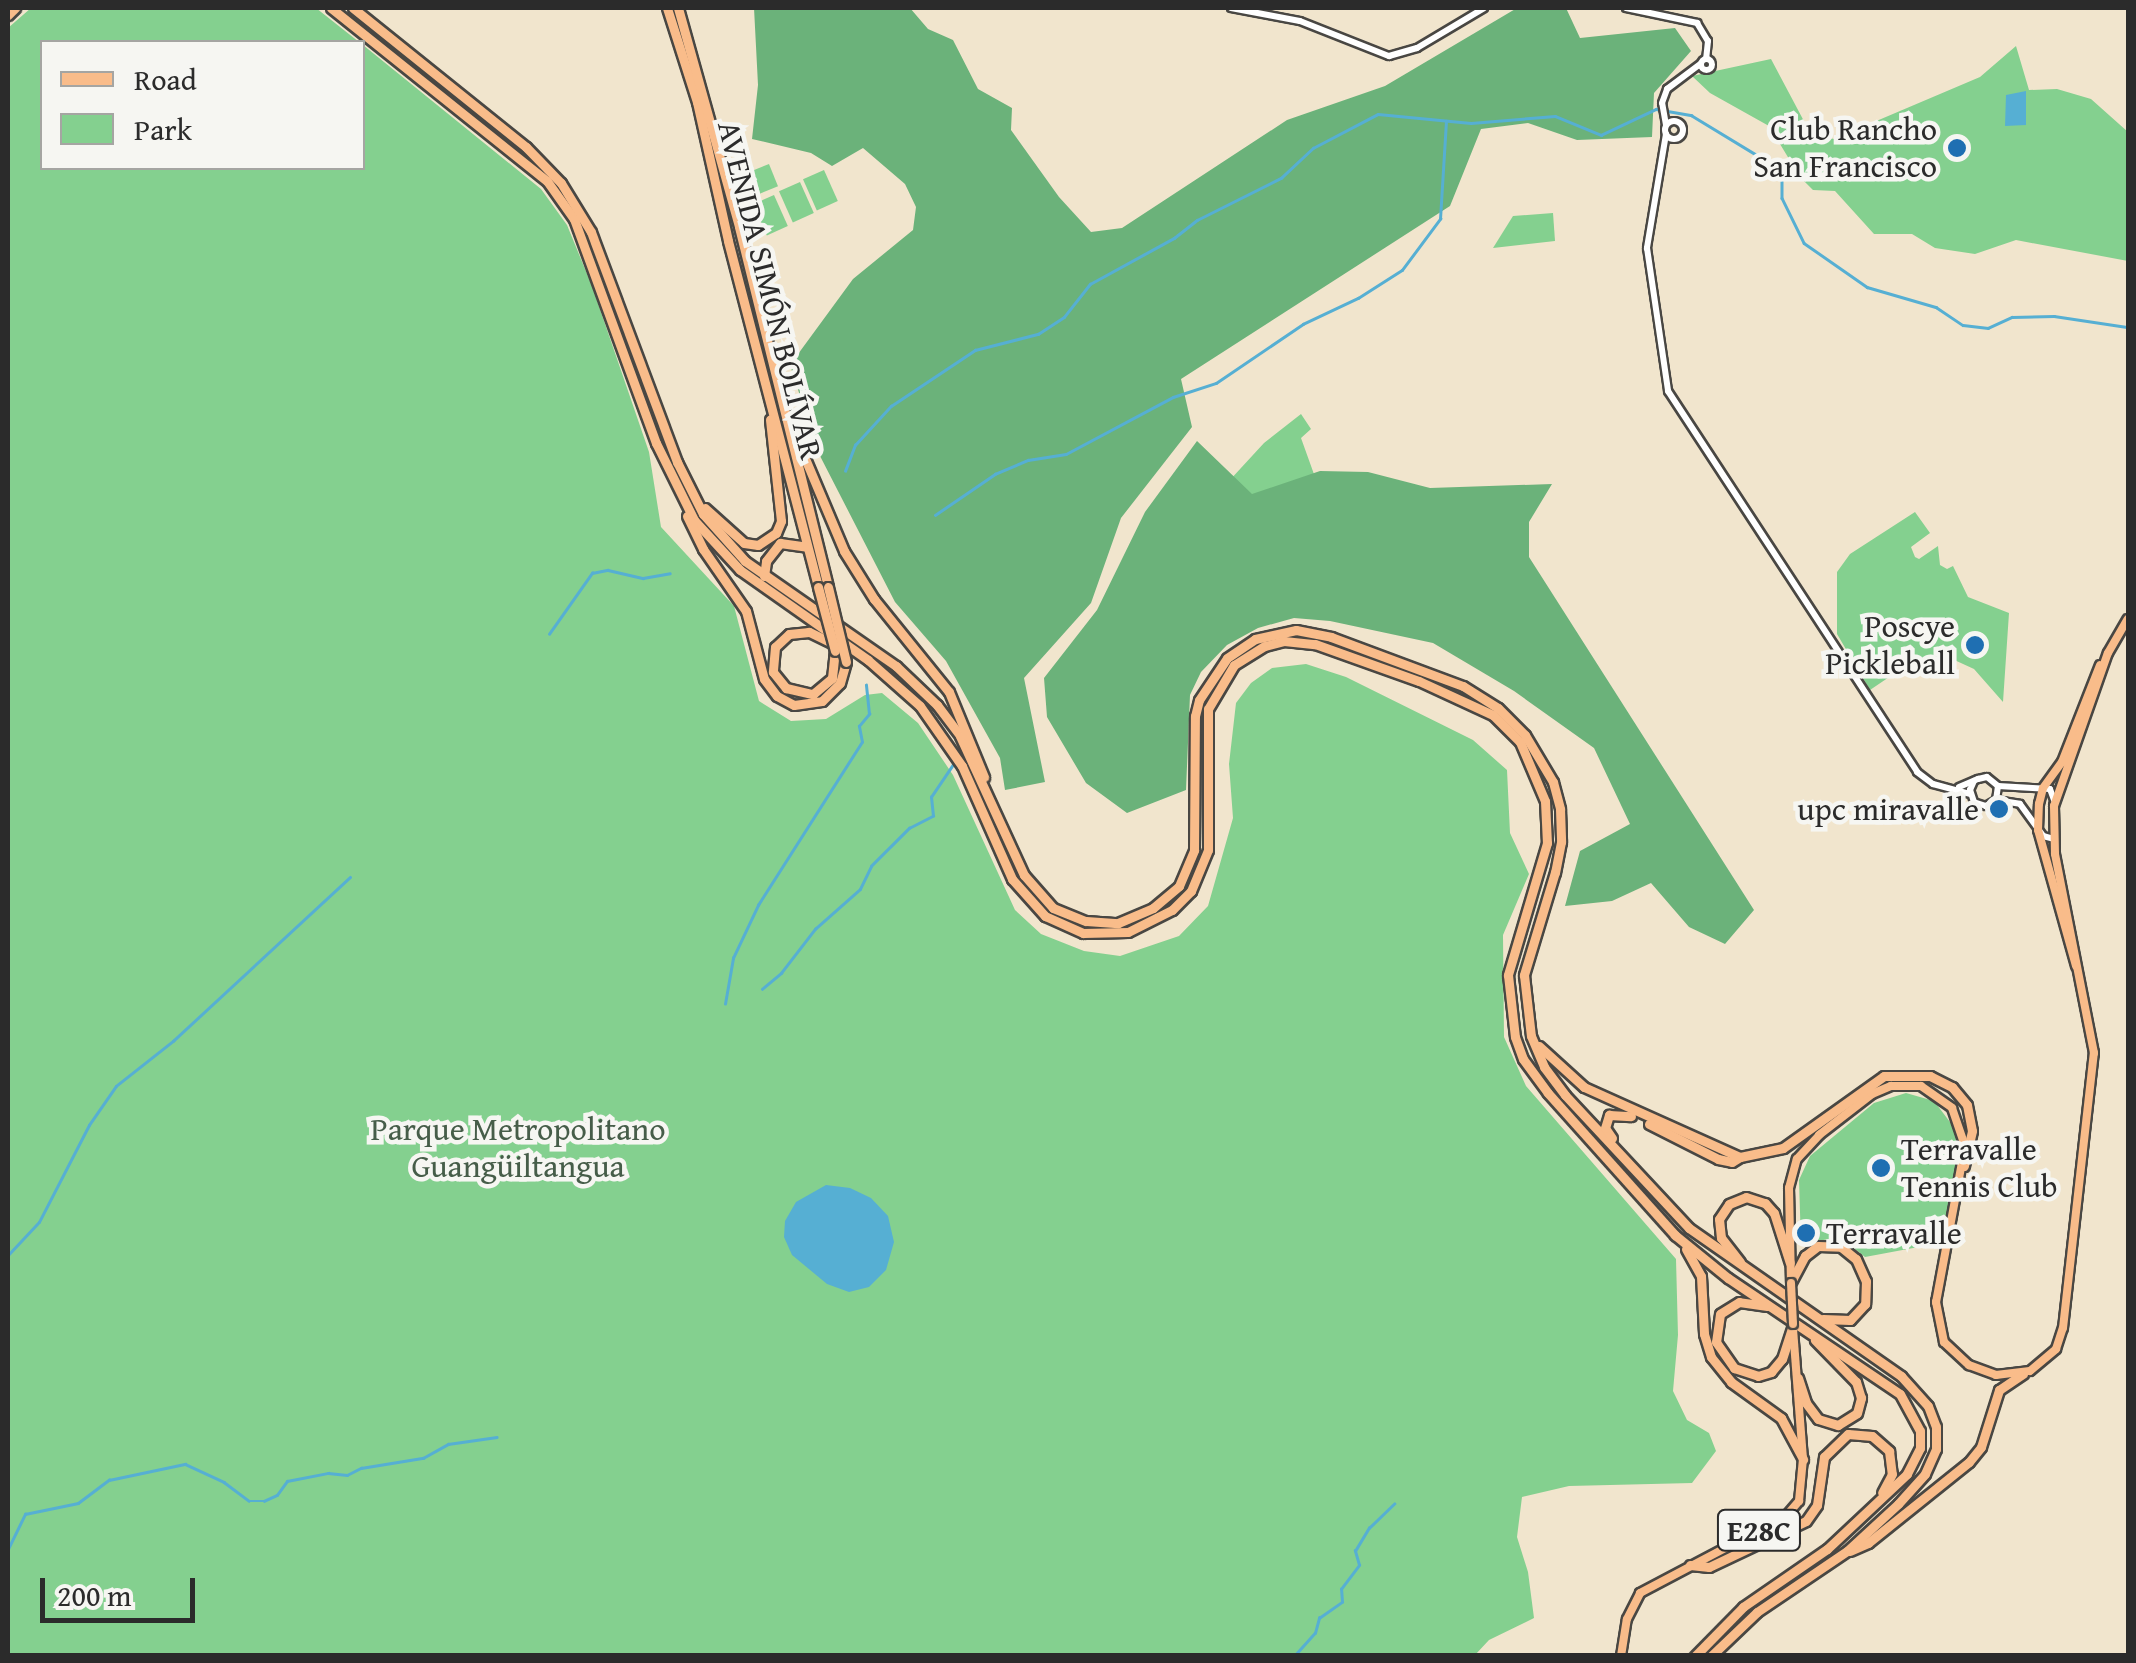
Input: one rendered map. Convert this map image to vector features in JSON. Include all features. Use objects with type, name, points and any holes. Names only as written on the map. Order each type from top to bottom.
[{"type":"highway","points":[[8,15],[15,8]]},
{"type":"highway","points":[[331,8],[530,165],[574,219],[656,443],[703,549],[746,611],[769,689],[786,702],[808,706],[836,690],[846,662],[823,587]]},
{"type":"highway","points":[[352,8],[546,164],[576,202],[692,494],[721,537],[764,576],[858,638],[920,687],[960,736],[1024,875],[1038,895],[1070,917],[1118,923],[1137,917],[1169,896],[1191,867],[1196,820],[1195,716],[1205,686],[1240,648],[1277,632],[1310,632],[1463,686],[1498,708],[1525,736],[1552,782],[1560,808],[1561,842],[1555,872],[1524,975],[1531,1036],[1544,1067],[1565,1095],[1689,1228],[1917,1390],[1936,1427],[1936,1450],[1925,1474],[1847,1551],[1757,1612],[1711,1656]]},
{"type":"highway","name":"AVENIDA SIMÓN BOLÍVAR","points":[[667,8],[698,102],[807,547],[823,587]]},
{"type":"highway","name":"AVENIDA SIMÓN BOLÍVAR","points":[[678,8],[739,226],[823,587]]},
{"type":"highway","points":[[406,67],[414,56]]},
{"type":"highway","points":[[692,494],[744,543],[758,545],[776,533],[781,521],[767,387]]},
{"type":"highway","points":[[784,410],[826,514],[858,576],[953,699],[981,763],[986,788]]},
{"type":"highway","points":[[684,504],[702,532],[740,570],[868,660],[940,730],[962,766],[1025,898],[1061,926],[1108,936],[1151,923],[1172,910],[1202,872],[1209,829],[1208,709],[1222,679],[1245,656],[1284,642],[1314,644],[1419,681],[1493,715],[1530,758],[1545,801],[1547,843],[1508,974],[1515,1037],[1534,1077],[1675,1235],[1700,1270],[1704,1334],[1711,1357],[1731,1382],[1781,1418],[1804,1459]]},
{"type":"highway","points":[[764,576],[766,561],[780,543],[807,547]]},
{"type":"highway","points":[[823,587],[835,651],[832,678],[813,694],[786,688],[772,672],[775,646],[795,632],[817,635],[868,660]]},
{"type":"highway","points":[[1531,1036],[1561,1070],[1584,1088],[1740,1157]]},
{"type":"highway","points":[[1627,1161],[1605,1128],[1605,1120],[1613,1112],[1623,1112],[1718,1159],[1732,1162],[1783,1148],[1875,1080],[1907,1072],[1940,1080],[1963,1098],[1972,1130],[1964,1166]]},
{"type":"highway","points":[[1752,1275],[1725,1245],[1720,1232],[1721,1213],[1739,1199],[1759,1200],[1770,1208],[1790,1263]]},
{"type":"highway","points":[[1675,1235],[1900,1394],[1916,1417],[1920,1448],[1915,1462],[1865,1516],[1827,1549],[1743,1607],[1695,1656]]},
{"type":"highway","points":[[1790,1283],[1804,1256],[1818,1246],[1841,1247],[1856,1259],[1867,1290],[1861,1311],[1842,1322],[1816,1318]]},
{"type":"highway","points":[[1774,1308],[1739,1302],[1720,1314],[1716,1342],[1734,1368],[1749,1375],[1771,1372],[1782,1359],[1793,1324]]},
{"type":"highway","points":[[1798,1378],[1806,1403],[1818,1419],[1838,1425],[1857,1413],[1861,1398],[1856,1382],[1811,1334]]},
{"type":"highway","points":[[1847,1551],[1863,1546],[1969,1462],[1982,1447],[1999,1390],[2023,1374]]},
{"type":"highway","points":[[1690,1565],[1710,1567],[1806,1521],[1816,1505],[1824,1457],[1848,1434],[1878,1439],[1892,1458],[1888,1483],[1865,1516]]},
{"type":"main road","points":[[2079,972],[2038,830],[2043,788],[2062,762],[2090,682],[2128,619]]},
{"type":"main road","points":[[2023,1374],[2056,1349],[2063,1328],[2094,1072],[2054,839],[2054,806],[2108,653]]},
{"type":"main road","name":"E28C","points":[[1620,1656],[1627,1618],[1640,1593],[1786,1516],[1803,1491],[1790,1283],[1789,1188],[1798,1159],[1819,1135],[1872,1094],[1904,1084],[1937,1094],[1960,1124],[1964,1166],[1938,1290],[1937,1324],[1944,1342],[1969,1365],[1996,1375],[2023,1374]]},
{"type":"street","points":[[1230,8],[1300,21],[1389,56],[1417,48],[1484,8]]},
{"type":"street","points":[[1626,8],[1697,23],[1708,42],[1701,65],[1671,84],[1662,99],[1670,130],[1647,246],[1670,395],[1724,471],[1917,772],[1933,784],[1970,794],[1982,806],[1996,800],[2020,804],[2038,830],[2054,839]]},
{"type":"street","points":[[1956,788],[1987,777],[1998,786],[2054,792],[2054,806]]},
{"type":"street","points":[[1970,794],[1974,782]]},
{"type":"street","points":[[1996,800],[1998,786]]},
{"type":"green space","name":"Parque Metropolitano Guangüiltangua","points":[[31,8],[316,8],[356,40],[40,40],[40,170],[365,170],[365,47],[541,189],[567,225],[592,286],[649,452],[661,527],[734,606],[759,701],[791,721],[826,719],[865,695],[882,693],[918,723],[953,775],[1015,910],[1041,934],[1084,951],[1120,956],[1179,936],[1208,906],[1233,818],[1229,764],[1236,703],[1251,683],[1272,668],[1306,664],[1346,677],[1473,740],[1507,770],[1510,833],[1529,874],[1503,935],[1504,1037],[1526,1086],[1676,1259],[1678,1335],[1673,1391],[1687,1420],[1709,1433],[1716,1451],[1692,1483],[1569,1486],[1522,1497],[1517,1537],[1528,1572],[1534,1618],[1489,1640],[1475,1655],[8,1655],[8,28]]},
{"type":"green space","points":[[754,8],[910,8],[928,29],[953,40],[978,89],[1012,108],[1011,130],[1059,197],[1091,232],[1122,228],[1287,120],[1385,86],[1517,8],[1566,8],[1580,38],[1675,28],[1691,51],[1654,93],[1652,137],[1577,140],[1528,123],[1481,129],[1450,206],[1181,379],[1192,427],[1121,518],[1091,603],[1024,678],[1045,782],[1005,790],[1000,758],[946,661],[895,602],[819,454],[790,365],[853,279],[913,230],[916,207],[905,184],[863,148],[832,166],[811,153],[752,139],[758,85]]},
{"type":"green space","name":"Club Rancho San Francisco","points":[[2016,46],[2029,90],[2057,89],[2091,99],[2128,132],[2128,261],[2016,240],[1975,254],[1935,248],[1912,234],[1874,234],[1835,191],[1813,190],[1800,177],[1769,126],[1710,93],[1692,76],[1771,59],[1806,125],[1816,135],[1834,139],[1980,77]]},
{"type":"green space","points":[[769,164],[778,186],[750,197],[741,175]]},
{"type":"green space","points":[[824,170],[838,201],[817,210],[803,179]]},
{"type":"green space","points":[[800,182],[814,213],[793,222],[779,191]]},
{"type":"green space","points":[[774,195],[788,226],[767,235],[753,204]]},
{"type":"green space","points":[[1553,213],[1555,241],[1493,248],[1513,216]]},
{"type":"green space","points":[[1301,414],[1311,429],[1301,438],[1315,477],[1255,500],[1229,481],[1264,443]]},
{"type":"green space","points":[[1197,441],[1252,494],[1320,471],[1368,472],[1430,488],[1552,484],[1529,522],[1529,557],[1754,910],[1725,944],[1689,927],[1651,883],[1612,901],[1565,906],[1580,851],[1630,824],[1594,748],[1514,691],[1433,643],[1330,621],[1294,618],[1258,628],[1227,645],[1201,672],[1190,695],[1186,790],[1127,813],[1086,783],[1047,717],[1044,678],[1097,610],[1145,512]]},
{"type":"green space","points":[[1915,512],[1930,533],[1911,547],[1915,557],[1919,559],[1938,546],[1940,565],[1947,569],[1953,566],[1968,597],[2009,613],[2003,702],[1974,669],[1950,658],[1904,667],[1870,690],[1837,634],[1837,572],[1850,554]]},
{"type":"green space","name":"Terravalle Tennis Club","points":[[1906,1093],[1934,1101],[1953,1126],[1961,1153],[1940,1243],[1865,1257],[1840,1237],[1801,1244],[1799,1180],[1810,1156],[1874,1103]]},
{"type":"water","points":[[2026,91],[2026,125],[2005,126],[2006,95]]},
{"type":"water","points":[[826,1185],[850,1188],[871,1198],[888,1216],[894,1242],[886,1270],[869,1287],[849,1292],[827,1284],[792,1255],[784,1237],[785,1221],[796,1202]]},
{"type":"waterway","points":[[845,471],[855,445],[891,406],[975,350],[1038,334],[1064,317],[1090,284],[1174,238],[1197,220],[1281,178],[1313,148],[1378,114],[1471,123],[1555,116],[1601,135],[1656,109],[1691,115],[1775,166],[1782,179],[1782,198],[1804,243],[1867,287],[1936,307],[1963,325],[1988,328],[2012,317],[2054,316],[2128,327]]},
{"type":"waterway","points":[[935,515],[995,474],[1028,460],[1066,454],[1173,397],[1216,383],[1303,324],[1358,298],[1402,270],[1440,219],[1446,121]]},
{"type":"waterway","points":[[549,634],[592,573],[608,570],[643,578],[670,573]]},
{"type":"waterway","points":[[725,1004],[733,958],[758,905],[862,742],[859,726],[869,714],[866,685]]},
{"type":"waterway","points":[[762,989],[781,973],[815,929],[860,889],[871,866],[909,828],[933,816],[931,797],[953,764]]},
{"type":"waterway","points":[[8,1255],[39,1222],[89,1125],[116,1086],[173,1041],[350,877]]},
{"type":"waterway","points":[[8,1549],[25,1514],[78,1503],[109,1480],[185,1464],[224,1482],[249,1501],[264,1501],[277,1495],[287,1481],[328,1473],[347,1475],[361,1468],[423,1458],[448,1444],[497,1437]]},
{"type":"waterway","points":[[1294,1656],[1315,1633],[1319,1618],[1342,1602],[1341,1589],[1359,1565],[1355,1551],[1369,1528],[1394,1504]]},
{"type":"place","name":"Club Rancho San Francisco","points":[[1957,148]]},
{"type":"place","name":"Poscye Pickleball","points":[[1975,645]]},
{"type":"place","name":"upc miravalle","points":[[1999,809]]},
{"type":"place","name":"Terravalle Tennis Club","points":[[1881,1168]]},
{"type":"place","name":"Terravalle","points":[[1806,1233]]}]
